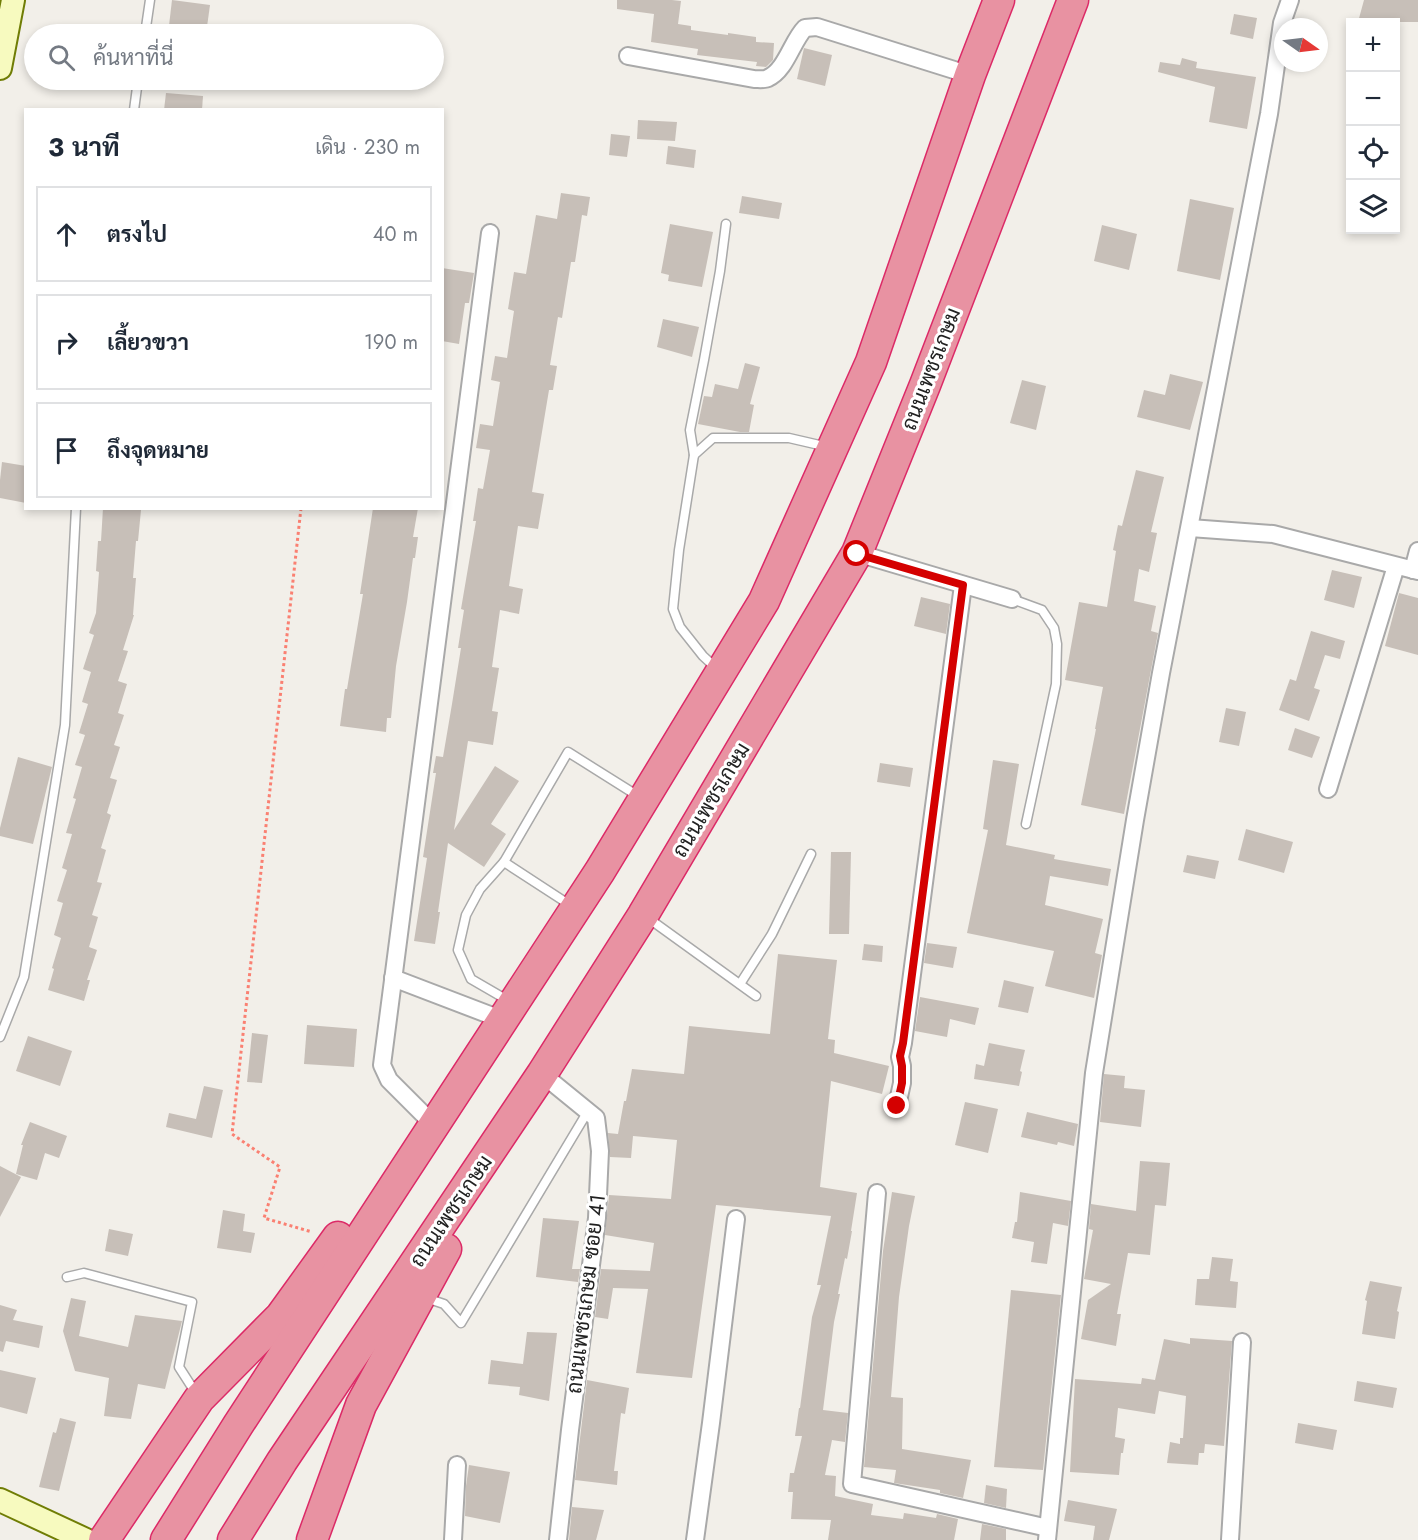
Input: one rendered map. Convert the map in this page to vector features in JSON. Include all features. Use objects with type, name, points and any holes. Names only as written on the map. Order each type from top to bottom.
[{"type":"highway","points":[[166,1540],[238,1425],[576,908],[764,601],[871,362],[970,75],[999,0]]},
{"type":"highway","name":"ถนนเพชรเกษม","points":[[233,1540],[282,1461],[542,1074],[643,915],[857,554],[1073,0]]},
{"type":"highway","points":[[312,1540],[361,1405],[461,1221],[465,1190]]},
{"type":"highway","points":[[104,1540],[199,1399],[281,1316],[356,1212],[385,1200]]},
{"type":"street","points":[[0,68],[13,0]]},
{"type":"street","points":[[876,1193],[852,1484],[1047,1534],[1094,1073],[1163,662],[1269,114],[1282,23],[1290,0]]},
{"type":"street","points":[[628,56],[754,79],[767,79],[778,70],[804,28],[817,27],[970,75]]},
{"type":"street","points":[[434,1125],[389,1080],[382,1065],[490,233]]},
{"type":"street","points":[[1190,528],[1273,534],[1415,571],[1418,551]]},
{"type":"street","points":[[857,554],[1012,599]]},
{"type":"street","points":[[1328,789],[1396,566]]},
{"type":"street","points":[[897,1106],[902,1083],[900,1056],[963,585]]},
{"type":"street","points":[[393,978],[508,1012]]},
{"type":"street","name":"ถนนเพชรเกษม ซอย 41","points":[[542,1074],[596,1118],[600,1151],[597,1218],[558,1540]]},
{"type":"street","points":[[695,1540],[736,1219]]},
{"type":"street","points":[[1230,1540],[1242,1342]]},
{"type":"street","points":[[453,1540],[457,1465]]},
{"type":"street","points":[[0,1500],[86,1540]]},
{"type":"lane","points":[[146,24],[150,0]]},
{"type":"lane","points":[[134,108],[137,90]]},
{"type":"lane","points":[[721,672],[703,656],[680,627],[674,609],[679,550],[694,455],[690,430],[720,271],[726,224]]},
{"type":"lane","points":[[694,455],[713,438],[789,438],[832,448]]},
{"type":"lane","points":[[0,1037],[24,977],[65,725],[76,510]]},
{"type":"lane","points":[[1012,599],[1042,610],[1054,628],[1057,644],[1056,684],[1026,824]]},
{"type":"lane","points":[[508,1012],[471,979],[458,950],[466,915],[480,889],[504,862],[568,752],[644,800]]},
{"type":"lane","points":[[740,984],[772,934],[811,854]]},
{"type":"lane","points":[[504,862],[576,908]]},
{"type":"lane","points":[[643,915],[756,996]]},
{"type":"lane","points":[[420,1296],[444,1304],[461,1323],[588,1112]]},
{"type":"lane","points":[[68,1277],[84,1273],[192,1302],[179,1367],[199,1399]]},
{"type":"path","points":[[301,510],[232,1134],[280,1167],[264,1218],[337,1239]]},
{"type":"building","points":[[172,0],[210,5],[207,24],[169,24]]},
{"type":"building","points":[[617,0],[681,1],[678,24],[691,26],[691,30],[756,37],[756,42],[774,43],[773,60],[766,67],[756,66],[757,62],[697,55],[698,49],[651,42],[654,14],[617,9]]},
{"type":"building","points":[[1364,0],[1418,0],[1418,22],[1400,22],[1400,18],[1359,18]]},
{"type":"building","points":[[1234,14],[1257,18],[1253,39],[1230,34]]},
{"type":"building","points":[[804,48],[832,55],[825,86],[797,79]]},
{"type":"building","points":[[1182,58],[1197,62],[1196,68],[1256,77],[1247,129],[1209,122],[1215,87],[1158,72],[1160,62],[1180,65]]},
{"type":"building","points":[[166,93],[203,96],[202,108],[164,108]]},
{"type":"building","points":[[638,120],[677,122],[675,141],[637,139]]},
{"type":"building","points":[[611,134],[630,136],[627,157],[609,155]]},
{"type":"building","points":[[668,146],[696,150],[694,168],[666,164]]},
{"type":"building","points":[[561,193],[590,197],[587,216],[582,215],[575,262],[571,262],[562,318],[558,317],[550,365],[557,366],[553,390],[549,390],[532,492],[544,494],[538,529],[518,526],[509,586],[523,589],[519,614],[500,610],[492,667],[499,668],[492,711],[498,712],[493,745],[468,741],[454,830],[495,766],[519,781],[491,824],[506,834],[484,867],[448,843],[435,944],[414,941],[427,858],[423,857],[436,773],[433,773],[436,756],[443,757],[461,648],[458,648],[464,610],[461,609],[476,521],[473,521],[478,488],[483,489],[490,450],[476,448],[480,424],[493,426],[500,382],[491,380],[495,356],[507,358],[514,311],[508,309],[514,272],[526,274],[536,215],[557,219]]},
{"type":"building","points":[[742,196],[782,203],[779,219],[739,213]]},
{"type":"building","points":[[1190,199],[1234,208],[1220,280],[1177,271]]},
{"type":"building","points":[[670,224],[713,232],[702,287],[668,281],[669,275],[661,273]]},
{"type":"building","points":[[1102,225],[1137,234],[1129,270],[1094,261]]},
{"type":"building","points":[[444,268],[474,273],[469,303],[465,303],[459,344],[444,341]]},
{"type":"building","points":[[663,319],[699,327],[692,357],[657,347]]},
{"type":"building","points":[[745,363],[760,367],[750,404],[754,405],[749,432],[698,424],[704,396],[712,397],[715,384],[738,389]]},
{"type":"building","points":[[1170,374],[1203,382],[1190,430],[1137,417],[1144,390],[1165,395]]},
{"type":"building","points":[[1022,380],[1046,386],[1036,430],[1010,423]]},
{"type":"building","points":[[2,462],[24,466],[24,503],[0,498]]},
{"type":"building","points":[[1136,470],[1164,477],[1151,532],[1157,533],[1149,572],[1139,569],[1134,601],[1156,606],[1151,631],[1158,633],[1124,814],[1081,805],[1103,687],[1065,680],[1079,602],[1107,607],[1118,525],[1122,526]]},
{"type":"building","points":[[103,510],[141,510],[133,578],[136,578],[134,615],[123,650],[128,651],[118,681],[127,684],[118,713],[124,715],[114,745],[120,747],[110,778],[117,780],[107,813],[111,815],[101,848],[106,850],[97,882],[102,883],[92,915],[98,917],[89,947],[97,950],[87,980],[90,980],[84,1001],[48,990],[61,938],[54,935],[63,903],[57,901],[67,870],[62,868],[72,834],[66,833],[82,767],[75,765],[85,735],[79,733],[88,704],[82,702],[91,672],[83,669],[94,635],[89,633],[96,613],[99,572],[96,571],[98,541],[101,541]]},
{"type":"building","points":[[373,510],[418,510],[413,537],[418,537],[396,666],[391,718],[387,718],[386,732],[340,726],[363,594],[360,594]]},
{"type":"building","points":[[1332,570],[1362,577],[1354,608],[1324,600]]},
{"type":"building","points":[[1399,593],[1418,598],[1418,655],[1385,646]]},
{"type":"building","points":[[921,597],[950,604],[946,634],[914,626]]},
{"type":"building","points":[[1311,631],[1345,641],[1340,659],[1325,655],[1314,688],[1320,690],[1309,721],[1279,710],[1290,679],[1296,681]]},
{"type":"building","points":[[1226,708],[1246,712],[1239,746],[1219,742]]},
{"type":"building","points":[[1295,728],[1320,737],[1312,758],[1288,750]]},
{"type":"building","points":[[18,757],[52,767],[33,844],[0,836]]},
{"type":"building","points":[[993,760],[1019,764],[1006,845],[1055,855],[1054,859],[1111,869],[1108,886],[1050,876],[1045,905],[1103,919],[1095,953],[1102,955],[1094,998],[1045,986],[1054,951],[967,933],[988,830],[983,829]]},
{"type":"building","points":[[880,763],[913,768],[910,787],[877,782]]},
{"type":"building","points":[[1246,829],[1293,842],[1284,873],[1238,860]]},
{"type":"building","points":[[831,852],[851,852],[849,934],[829,934]]},
{"type":"building","points":[[1187,855],[1219,861],[1215,879],[1183,872]]},
{"type":"building","points":[[927,943],[957,947],[953,968],[924,963]]},
{"type":"building","points":[[864,944],[883,946],[882,962],[862,960]]},
{"type":"building","points":[[778,954],[837,960],[828,1039],[835,1040],[834,1053],[889,1066],[882,1094],[831,1081],[820,1187],[857,1193],[847,1259],[845,1258],[838,1294],[840,1294],[834,1322],[823,1410],[848,1413],[845,1442],[832,1440],[825,1475],[836,1476],[835,1496],[873,1504],[871,1515],[903,1519],[904,1513],[936,1518],[937,1514],[958,1519],[954,1540],[828,1540],[831,1520],[791,1519],[793,1492],[788,1492],[790,1473],[794,1473],[802,1436],[795,1436],[812,1317],[821,1285],[817,1285],[831,1216],[716,1205],[692,1378],[636,1373],[648,1289],[613,1288],[608,1319],[595,1317],[601,1269],[650,1271],[654,1243],[605,1235],[609,1195],[671,1199],[677,1140],[633,1136],[631,1158],[610,1157],[608,1133],[618,1134],[632,1069],[684,1074],[689,1026],[770,1034]]},
{"type":"building","points":[[1004,980],[1034,987],[1028,1013],[998,1007]]},
{"type":"building","points":[[920,997],[979,1008],[975,1025],[950,1019],[947,1037],[915,1031]]},
{"type":"building","points":[[307,1025],[357,1029],[354,1067],[304,1064]]},
{"type":"building","points":[[252,1033],[268,1035],[262,1083],[247,1082]]},
{"type":"building","points":[[28,1036],[72,1051],[60,1086],[16,1071]]},
{"type":"building","points":[[989,1043],[1025,1050],[1019,1086],[974,1079],[976,1064],[984,1066]]},
{"type":"building","points":[[1104,1074],[1125,1076],[1124,1088],[1145,1090],[1141,1127],[1100,1122]]},
{"type":"building","points":[[204,1086],[223,1090],[212,1138],[166,1127],[169,1113],[196,1119]]},
{"type":"building","points":[[965,1102],[998,1109],[988,1153],[955,1145]]},
{"type":"building","points":[[1027,1112],[1078,1124],[1074,1146],[1058,1142],[1057,1145],[1021,1137]]},
{"type":"building","points":[[30,1122],[67,1136],[59,1158],[45,1153],[37,1180],[16,1174],[23,1145],[21,1145]]},
{"type":"building","points":[[1140,1161],[1170,1163],[1166,1206],[1155,1205],[1150,1255],[1128,1253],[1117,1314],[1121,1314],[1116,1346],[1081,1339],[1088,1300],[1111,1284],[1084,1279],[1093,1230],[1089,1229],[1091,1204],[1136,1211]]},
{"type":"building","points":[[0,1166],[21,1177],[0,1217]]},
{"type":"building","points":[[892,1192],[915,1196],[899,1297],[891,1397],[903,1398],[902,1449],[971,1460],[963,1498],[940,1493],[940,1490],[894,1483],[896,1470],[864,1467],[883,1251]]},
{"type":"building","points":[[1020,1192],[1071,1201],[1068,1226],[1053,1223],[1047,1264],[1031,1262],[1034,1242],[1012,1238],[1015,1222],[1017,1222]]},
{"type":"building","points":[[223,1210],[245,1214],[243,1231],[255,1233],[251,1253],[217,1248]]},
{"type":"building","points":[[543,1218],[579,1221],[572,1269],[580,1269],[578,1282],[536,1277]]},
{"type":"building","points":[[109,1229],[133,1234],[128,1256],[105,1251]]},
{"type":"building","points":[[1212,1257],[1233,1259],[1230,1281],[1238,1282],[1236,1308],[1195,1305],[1197,1279],[1209,1279]]},
{"type":"building","points":[[1370,1281],[1402,1287],[1395,1339],[1362,1334],[1367,1301],[1365,1300]]},
{"type":"building","points":[[1011,1290],[1061,1295],[1043,1470],[994,1467]]},
{"type":"building","points":[[71,1298],[86,1301],[79,1336],[128,1347],[135,1315],[182,1321],[165,1389],[138,1384],[131,1419],[104,1416],[109,1378],[75,1371],[63,1331]]},
{"type":"building","points":[[0,1305],[17,1310],[13,1320],[43,1326],[39,1348],[6,1341],[3,1352],[0,1351]]},
{"type":"building","points":[[527,1332],[557,1333],[549,1401],[519,1395],[520,1387],[488,1384],[491,1360],[523,1364]]},
{"type":"building","points":[[1190,1338],[1232,1341],[1224,1446],[1205,1444],[1204,1453],[1199,1453],[1198,1465],[1167,1463],[1170,1442],[1180,1444],[1180,1438],[1183,1438],[1186,1396],[1159,1391],[1155,1414],[1118,1408],[1115,1437],[1125,1439],[1119,1475],[1070,1472],[1075,1379],[1141,1384],[1142,1378],[1155,1380],[1164,1339],[1190,1344]]},
{"type":"building","points":[[0,1370],[36,1378],[27,1414],[0,1407]]},
{"type":"building","points":[[587,1380],[629,1388],[625,1414],[621,1413],[614,1471],[618,1471],[617,1485],[575,1480]]},
{"type":"building","points":[[1357,1381],[1397,1388],[1393,1408],[1354,1401]]},
{"type":"building","points":[[60,1418],[76,1422],[59,1491],[39,1487],[53,1432],[56,1433]]},
{"type":"building","points":[[1298,1423],[1337,1430],[1333,1450],[1295,1443]]},
{"type":"building","points":[[469,1465],[510,1472],[500,1523],[465,1516]]},
{"type":"building","points":[[986,1485],[1007,1489],[1006,1508],[984,1503]]},
{"type":"building","points":[[1068,1500],[1117,1509],[1109,1540],[1093,1540],[1095,1526],[1064,1521]]},
{"type":"building","points":[[572,1507],[604,1510],[596,1540],[569,1540]]},
{"type":"building","points":[[982,1524],[1006,1529],[1006,1540],[980,1540]]},
{"type":"route","points":[[857,554],[963,585],[900,1056],[902,1083],[897,1106]]}]
